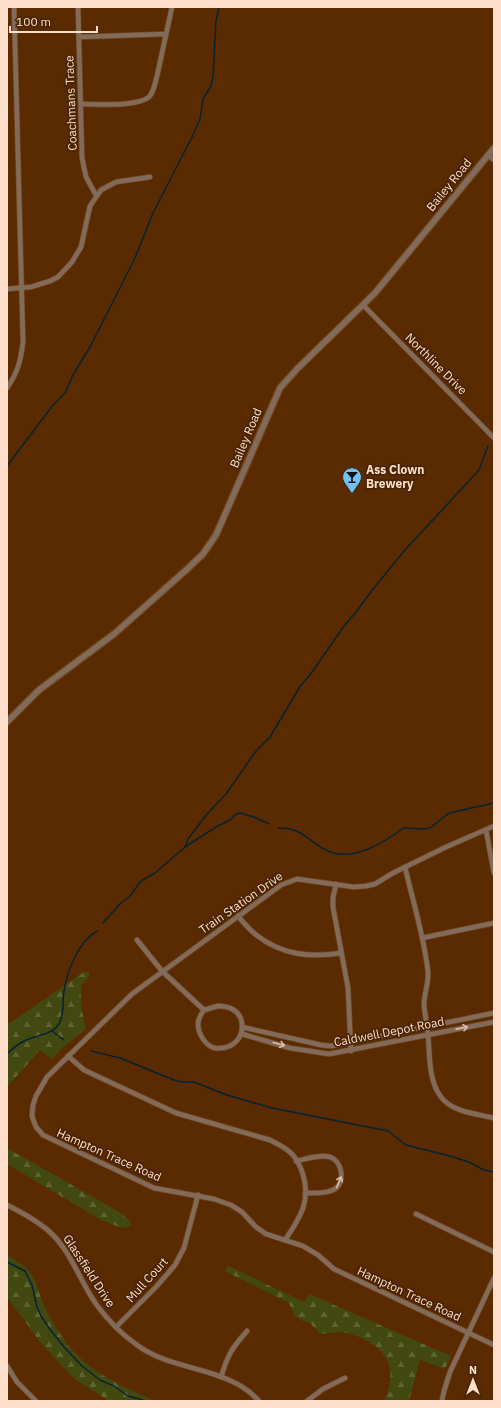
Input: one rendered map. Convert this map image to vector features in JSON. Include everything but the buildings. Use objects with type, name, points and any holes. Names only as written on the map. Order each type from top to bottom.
[{"type":"street","name":"Coachmans Trace","points":[[78,7],[82,158],[84,172],[96,195]]},
{"type":"street","points":[[81,104],[132,104],[148,97],[154,87],[172,7]]},
{"type":"street","points":[[7,13],[14,10],[22,351],[15,376],[7,388]]},
{"type":"street","points":[[79,37],[166,34]]},
{"type":"street","name":"Bailey Road","points":[[7,722],[39,690],[124,625],[203,554],[216,535],[280,388],[297,369],[363,305],[393,272],[494,148]]},
{"type":"street","points":[[488,155],[494,160]]},
{"type":"street","points":[[7,289],[36,286],[50,281],[66,270],[81,247],[90,206],[100,190],[116,182],[150,177]]},
{"type":"street","name":"Northline Drive","points":[[363,305],[494,438]]},
{"type":"street","name":"Train Station Drive","points":[[162,971],[280,885],[288,881],[306,879],[354,887],[375,884],[405,867],[446,847],[494,826]]},
{"type":"street","points":[[486,830],[494,873]]},
{"type":"street","points":[[405,867],[422,938],[428,972],[424,1004],[432,1073],[436,1088],[441,1097],[455,1108],[494,1118]]},
{"type":"street","points":[[336,884],[333,907],[348,988],[352,1050]]},
{"type":"street","points":[[238,916],[255,934],[270,944],[286,951],[306,955],[322,956],[342,953]]},
{"type":"street","points":[[422,938],[494,923]]},
{"type":"street","points":[[137,940],[162,971],[204,1010]]},
{"type":"street","name":"Hampton Trace Road","points":[[162,971],[132,994],[47,1076],[36,1096],[32,1116],[36,1127],[43,1135],[154,1188],[198,1195],[231,1205],[242,1212],[256,1227],[266,1234],[303,1246],[318,1255],[334,1269],[349,1277],[494,1345]]},
{"type":"street","points":[[218,1006],[227,1006],[234,1010],[240,1018],[242,1027],[242,1034],[238,1040],[233,1044],[224,1047],[215,1048],[208,1045],[203,1040],[199,1032],[198,1024],[204,1010],[218,1006]]},
{"type":"street","name":"Caldwell Depot Road","points":[[242,1027],[331,1046],[494,1013]]},
{"type":"street","name":"Caldwell Depot Road","points":[[242,1034],[290,1048],[329,1054],[494,1022]]},
{"type":"street","points":[[68,1056],[84,1070],[176,1113],[270,1140],[283,1147],[292,1155],[301,1168],[305,1182],[304,1206],[285,1240]]},
{"type":"street","points":[[296,1161],[322,1156],[331,1157],[338,1163],[342,1170],[341,1180],[335,1189],[325,1193],[305,1193]]},
{"type":"street","name":"Mull Court","points":[[116,1327],[156,1287],[175,1265],[184,1248],[198,1195]]},
{"type":"street","name":"Glassfield Drive","points":[[7,1205],[34,1219],[51,1233],[67,1253],[96,1304],[116,1327],[138,1346],[160,1358],[239,1384],[254,1395],[259,1401]]},
{"type":"street","points":[[416,1214],[494,1252]]},
{"type":"street","points":[[442,1401],[449,1377],[494,1278]]},
{"type":"street","points":[[221,1377],[230,1352],[247,1331]]},
{"type":"street","points":[[7,1366],[17,1382],[36,1401]]},
{"type":"street","points":[[307,1401],[323,1389],[345,1378]]},
{"type":"green space","points":[[84,972],[89,972],[89,977],[81,986],[83,1018],[86,1029],[61,1049],[52,1059],[40,1050],[7,1087],[7,1025]]},
{"type":"green space","points":[[7,1148],[121,1213],[130,1221],[131,1226],[122,1228],[101,1220],[7,1164]]},
{"type":"green space","points":[[7,1255],[29,1271],[33,1277],[43,1303],[61,1335],[80,1358],[91,1367],[115,1382],[155,1401],[109,1401],[76,1380],[40,1342],[7,1297]]},
{"type":"green space","points":[[228,1266],[304,1302],[309,1294],[451,1356],[445,1369],[420,1360],[409,1401],[383,1401],[389,1389],[390,1372],[388,1363],[379,1350],[364,1339],[344,1332],[320,1334],[310,1323],[300,1320],[294,1315],[289,1303],[225,1271]]},
{"type":"waterway","points":[[7,466],[53,405],[65,393],[135,258],[153,213],[192,137],[200,119],[203,99],[211,86],[213,76],[216,21],[219,7]]},
{"type":"waterway","points":[[185,847],[188,839],[207,814],[226,794],[256,751],[270,737],[301,685],[310,675],[344,626],[405,550],[479,470],[488,446]]},
{"type":"waterway","points":[[278,828],[290,829],[298,832],[328,851],[338,854],[358,853],[378,845],[403,828],[430,828],[449,813],[494,803]]},
{"type":"waterway","points":[[103,923],[120,904],[130,896],[141,881],[155,873],[185,847],[216,827],[230,820],[236,814],[240,813],[254,817],[269,824]]},
{"type":"waterway","points":[[7,1054],[22,1042],[48,1033],[59,1024],[63,1012],[63,995],[71,966],[79,949],[97,931]]},
{"type":"waterway","points":[[52,1031],[64,1040]]},
{"type":"waterway","points":[[91,1051],[120,1058],[174,1080],[194,1082],[227,1095],[272,1108],[388,1131],[406,1145],[450,1156],[469,1162],[484,1170],[494,1172]]},
{"type":"waterway","points":[[7,1262],[25,1271],[32,1285],[37,1307],[41,1316],[64,1347],[82,1366],[100,1380],[114,1386],[128,1396],[146,1401]]},
{"type":"place","name":"Ass Clown Brewery","points":[[352,494]]}]
